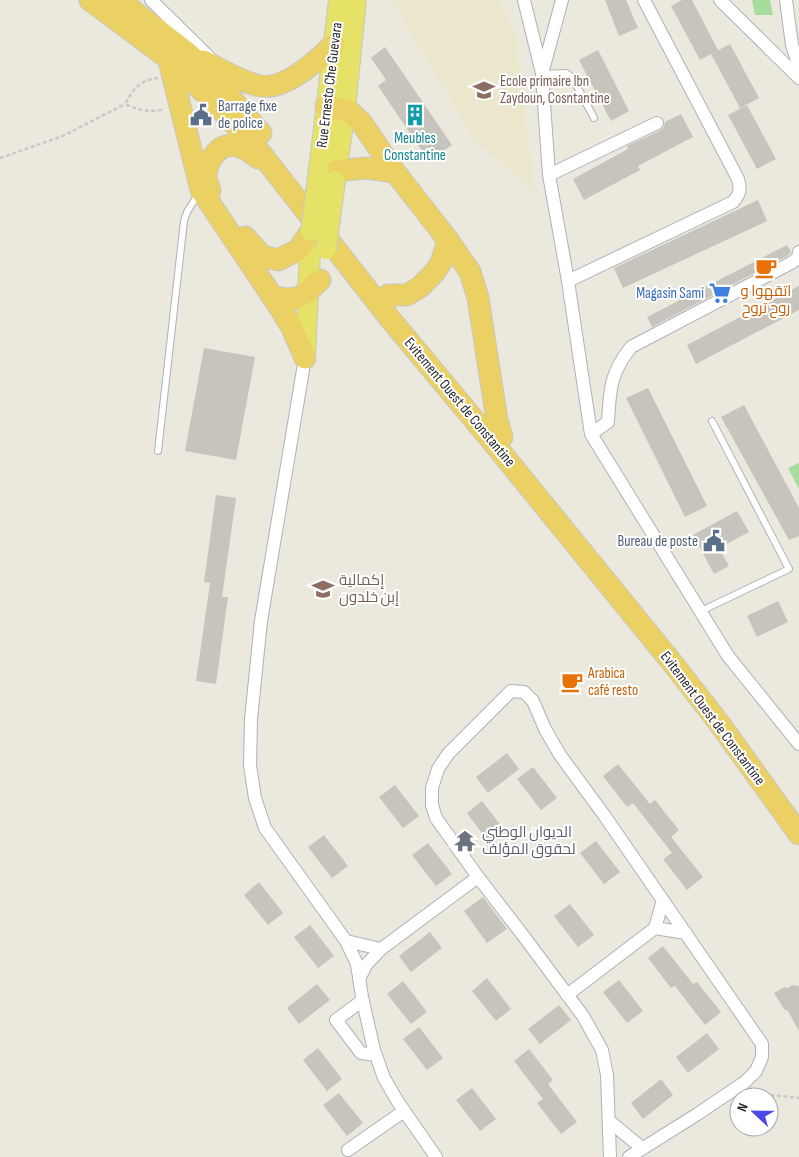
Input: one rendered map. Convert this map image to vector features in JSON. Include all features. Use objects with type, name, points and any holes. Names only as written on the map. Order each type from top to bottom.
[{"type":"highway","name":"Evitement Ouest de Constantine","points":[[90,0],[177,63],[224,90],[276,151],[388,295],[661,632],[799,814]]},
{"type":"highway","name":"Evitement Ouest de Constantine","points":[[119,0],[274,169],[391,320],[504,455],[720,723],[799,834]]},
{"type":"highway","points":[[305,358],[291,326],[200,190],[180,110],[177,63],[222,69],[240,79],[263,86],[271,85],[303,72],[334,44]]},
{"type":"highway","points":[[336,108],[350,112],[361,122],[395,172],[448,240],[470,272],[478,298],[497,420],[502,437]]},
{"type":"highway","points":[[274,169],[244,147],[234,145],[218,150],[212,158],[206,177],[211,192],[251,246],[262,256],[278,260],[288,256],[298,250],[310,231]]},
{"type":"highway","points":[[330,174],[366,168],[395,172]]},
{"type":"highway","points":[[388,295],[407,295],[420,287],[434,273],[441,262],[448,240]]},
{"type":"highway","points":[[271,295],[284,300],[296,299],[313,286]]},
{"type":"main road","name":"Rue Ernesto Che Guevara","points":[[330,174],[336,108],[334,44],[338,0]]},
{"type":"main road","points":[[336,108],[356,0]]},
{"type":"main road","points":[[305,358],[313,286],[310,231],[330,174]]},
{"type":"main road","points":[[313,286],[326,249],[330,174]]},
{"type":"street","points":[[151,0],[222,69]]},
{"type":"street","points":[[524,0],[542,74],[550,175],[591,434],[728,656],[799,744]]},
{"type":"street","points":[[542,74],[562,0]]},
{"type":"street","points":[[568,281],[733,202],[739,196],[741,188],[738,179],[644,0]]},
{"type":"street","points":[[720,0],[799,78]]},
{"type":"street","points":[[786,0],[792,45],[799,67]]},
{"type":"street","points":[[550,175],[657,123]]},
{"type":"street","points":[[591,434],[608,422],[609,393],[612,376],[620,361],[632,347],[792,263],[798,258],[799,252]]},
{"type":"street","points":[[305,358],[261,621],[251,719],[250,765],[255,798],[265,828],[346,941],[357,964],[362,1000],[384,1078],[436,1157]]},
{"type":"street","points":[[610,1157],[607,1076],[602,1050],[583,1016],[478,878],[436,818],[432,805],[432,788],[438,769],[448,754],[511,691],[524,692],[533,701],[560,755],[762,1044],[762,1057],[756,1071],[737,1087]]},
{"type":"street","points":[[359,979],[366,965],[381,948],[478,878]]},
{"type":"street","points":[[567,995],[655,928],[663,900]]},
{"type":"street","points":[[655,928],[686,933]]},
{"type":"street","points":[[346,941],[362,946],[381,948]]},
{"type":"street","points":[[362,1000],[336,1020],[361,1054],[376,1055]]},
{"type":"street","points":[[629,1157],[729,1092]]},
{"type":"street","points":[[348,1150],[404,1111]]},
{"type":"street","points":[[609,1120],[642,1148]]},
{"type":"lane","points":[[542,74],[566,73],[572,77],[594,118]]},
{"type":"lane","points":[[158,451],[184,221],[200,190]]},
{"type":"lane","points":[[701,611],[790,569],[712,421]]},
{"type":"path","points":[[0,158],[63,136],[125,104],[138,84],[177,63]]},
{"type":"path","points":[[125,104],[137,109],[153,112],[168,108],[180,110]]},
{"type":"path","points":[[779,1096],[799,1098]]},
{"type":"shaded area","name":"Ecole primaire Ibn Zaydoun, Cosntantine","points":[[391,0],[499,0],[517,40],[535,192],[475,141]]},
{"type":"green space","points":[[752,0],[770,0],[773,15],[755,15]]},
{"type":"green space","points":[[799,463],[799,489],[788,468]]},
{"type":"building","points":[[605,0],[626,0],[638,28],[619,36]]},
{"type":"building","points":[[682,0],[692,0],[718,50],[700,60],[671,6]]},
{"type":"building","points":[[730,44],[759,98],[740,108],[711,54]]},
{"type":"building","name":"Meubles Constantine","points":[[385,47],[452,145],[429,161],[378,86],[386,80],[371,58]]},
{"type":"building","points":[[598,50],[629,111],[611,121],[579,60]]},
{"type":"building","points":[[747,105],[776,159],[757,169],[728,115]]},
{"type":"building","points":[[681,114],[693,137],[638,166],[640,170],[584,200],[573,179],[628,149],[627,146],[661,130],[665,122]]},
{"type":"building","points":[[758,200],[767,221],[623,288],[614,268]]},
{"type":"building","points":[[787,245],[791,252],[787,256],[652,327],[647,317]]},
{"type":"building","points":[[799,286],[799,310],[696,364],[687,345]]},
{"type":"building","points":[[204,348],[255,357],[236,460],[185,451]]},
{"type":"building","points":[[648,388],[707,506],[685,517],[626,398]]},
{"type":"building","points":[[744,405],[799,508],[799,536],[789,540],[721,417]]},
{"type":"building","points":[[216,495],[236,498],[222,597],[228,597],[216,684],[196,681],[210,583],[204,582]]},
{"type":"building","name":"Bureau de poste","points":[[737,511],[749,532],[719,548],[729,566],[714,574],[693,535]]},
{"type":"building","points":[[778,601],[788,622],[757,637],[747,616]]},
{"type":"building","points":[[507,753],[519,769],[488,793],[476,777]]},
{"type":"building","points":[[618,764],[650,804],[655,800],[679,830],[671,837],[703,877],[687,890],[663,859],[672,853],[633,803],[627,807],[603,776]]},
{"type":"building","points":[[533,767],[557,798],[541,810],[517,779]]},
{"type":"building","points":[[395,785],[419,816],[403,828],[379,797]]},
{"type":"building","points":[[482,801],[506,832],[490,844],[467,813]]},
{"type":"building","points":[[324,835],[348,866],[332,878],[308,847]]},
{"type":"building","points":[[596,841],[620,872],[604,884],[580,853]]},
{"type":"building","points":[[428,843],[452,874],[436,886],[412,855]]},
{"type":"building","points":[[259,882],[283,913],[268,925],[244,895]]},
{"type":"building","points":[[483,897],[507,929],[487,943],[464,911]]},
{"type":"building","points":[[570,904],[594,935],[578,947],[554,916]]},
{"type":"building","points":[[310,925],[334,956],[318,968],[294,937]]},
{"type":"building","points":[[430,932],[442,948],[411,972],[399,956]]},
{"type":"building","points":[[663,946],[693,984],[697,982],[721,1012],[705,1025],[675,986],[671,988],[648,958]]},
{"type":"building","points":[[487,978],[511,1009],[496,1021],[472,991]]},
{"type":"building","points":[[619,980],[643,1011],[627,1023],[603,992]]},
{"type":"building","points":[[403,981],[427,1012],[411,1024],[387,994]]},
{"type":"building","points":[[317,984],[330,1000],[299,1024],[287,1008]]},
{"type":"building","points":[[792,985],[799,986],[799,1031],[788,1011],[784,1009],[774,993]]},
{"type":"building","points":[[559,1005],[571,1020],[540,1044],[528,1029]]},
{"type":"building","points":[[419,1027],[443,1058],[427,1070],[403,1039]]},
{"type":"building","points":[[707,1033],[719,1049],[688,1073],[676,1057]]},
{"type":"building","points":[[318,1048],[342,1079],[327,1091],[303,1060]]},
{"type":"building","points":[[529,1049],[553,1080],[548,1084],[577,1122],[561,1134],[537,1103],[543,1099],[514,1061]]},
{"type":"building","points":[[661,1079],[673,1095],[643,1119],[631,1103]]},
{"type":"building","points":[[472,1088],[496,1119],[480,1131],[456,1100]]},
{"type":"building","points":[[339,1093],[363,1123],[347,1136],[323,1105]]},
{"type":"place","name":"Ecole primaire Ibn Zaydoun, Cosntantine","points":[[484,90]]},
{"type":"place","name":"Barrage fixe de police","points":[[201,115]]},
{"type":"place","name":"Meubles Constantine","points":[[415,115]]},
{"type":"place","name":"اتقهوا و روح تروح","points":[[766,268]]},
{"type":"place","name":"Magasin Sami","points":[[720,293]]},
{"type":"place","name":"Bureau de poste","points":[[714,541]]},
{"type":"place","name":"إكمالية إبن خلدون","points":[[323,589]]},
{"type":"place","name":"Arabica café resto","points":[[572,682]]},
{"type":"place","name":"الديوان الوطني لحقوق المؤلف","points":[[465,841]]}]
